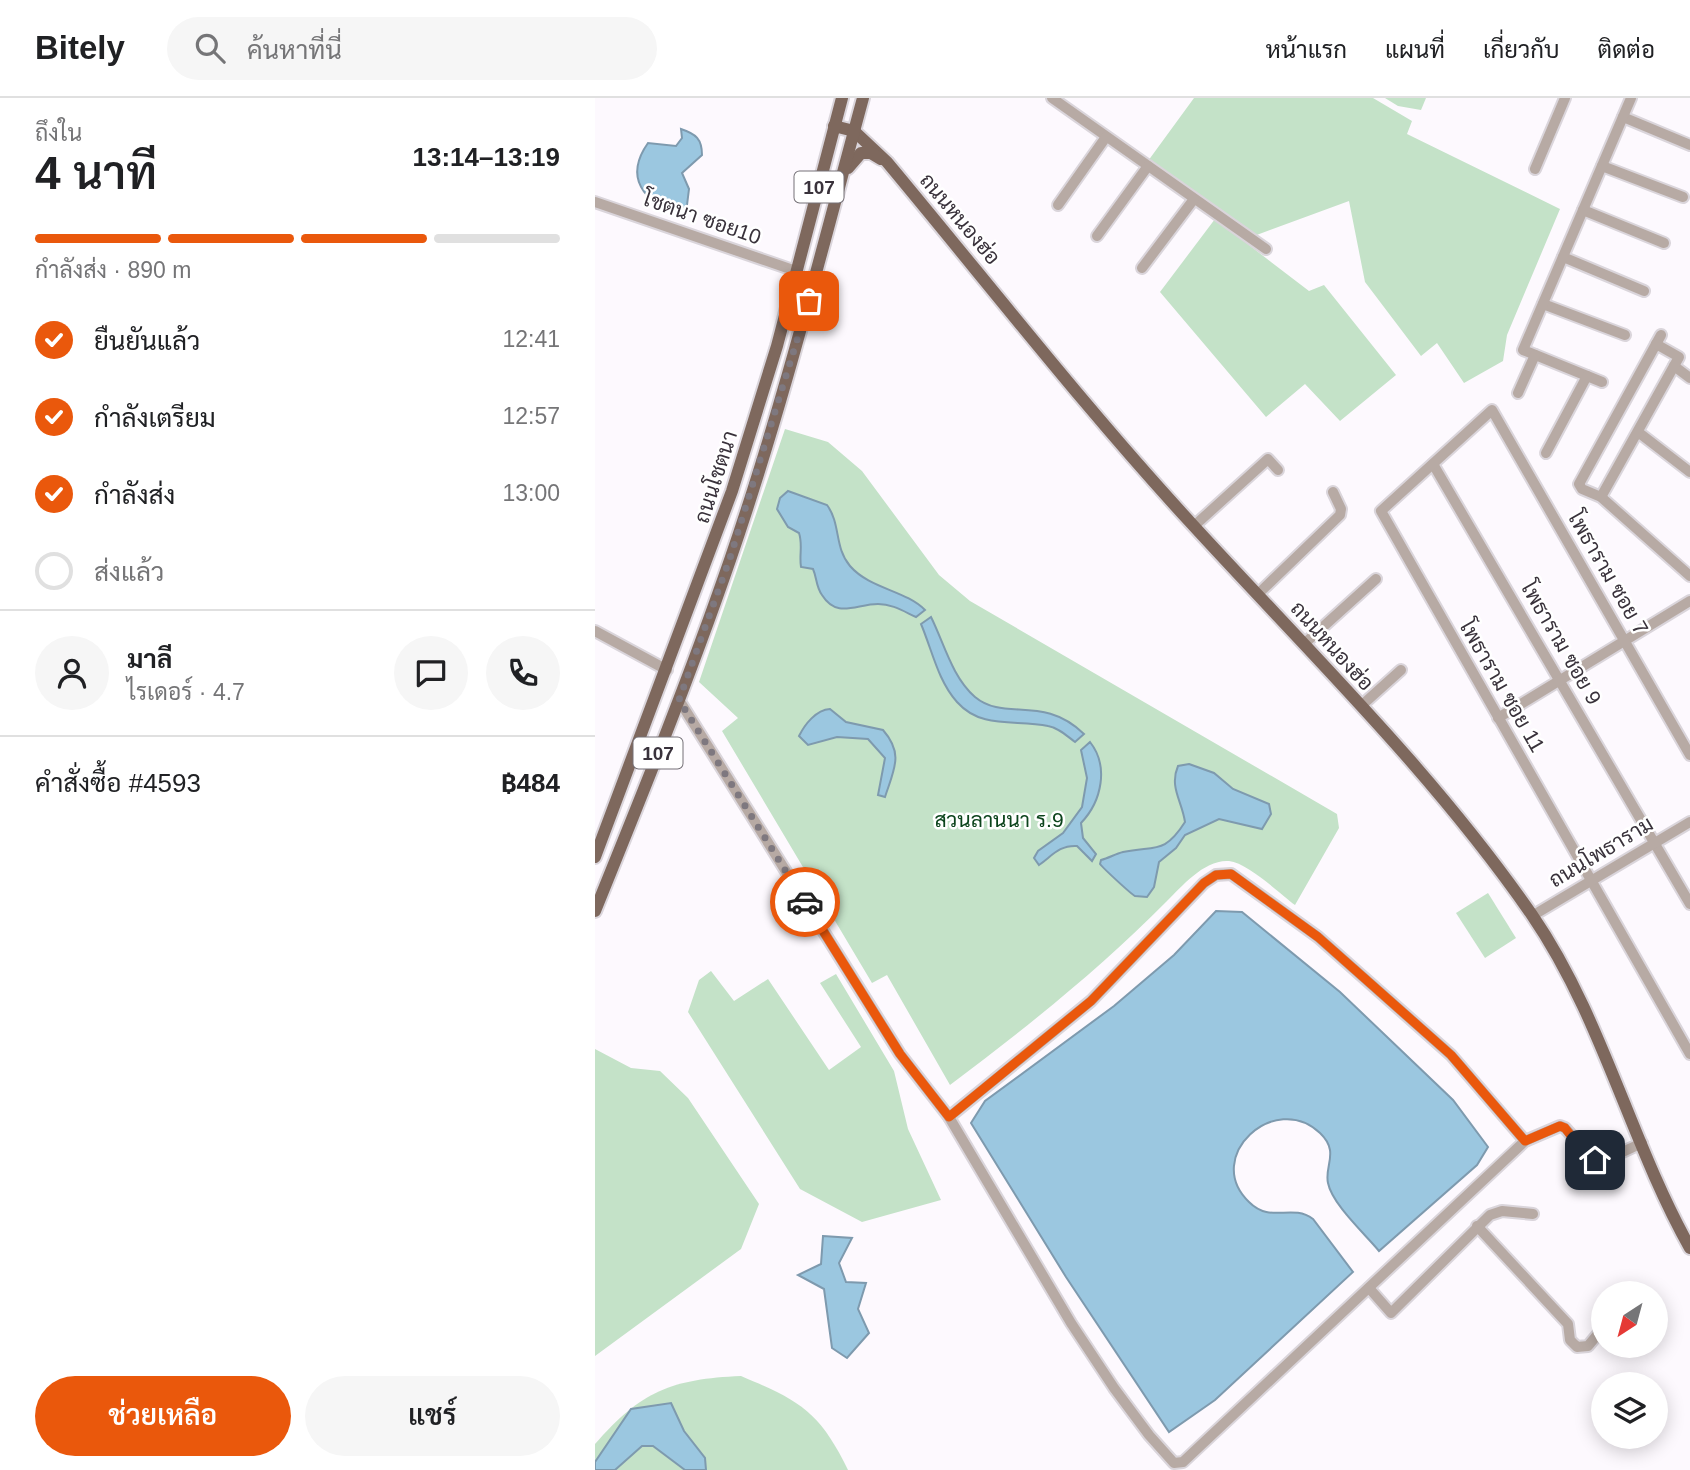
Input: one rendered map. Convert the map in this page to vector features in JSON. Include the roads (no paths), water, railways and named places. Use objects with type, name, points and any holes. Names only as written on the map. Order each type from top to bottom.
[{"type":"main road","name":"ถนนโชตนา","points":[[595,857],[719,529],[777,346],[842,98]]},
{"type":"main road","name":"ถนนโชตนา","points":[[595,911],[679,700],[730,558],[795,351],[863,98]]},
{"type":"main road","points":[[834,126],[854,131]]},
{"type":"main road","name":"ถนนหนองฮ่อ","points":[[854,131],[887,162],[1139,465],[1361,706],[1483,848],[1532,916],[1573,986],[1690,1248]]},
{"type":"main road","points":[[843,176],[861,153],[871,153],[887,162]]},
{"type":"main road","points":[[777,346],[795,351]]},
{"type":"street","points":[[1052,98],[1266,249]]},
{"type":"street","points":[[1535,169],[1565,98]]},
{"type":"street","points":[[1602,382],[1523,350],[1631,98]]},
{"type":"street","points":[[1623,117],[1690,145]]},
{"type":"street","points":[[1058,205],[1106,136]]},
{"type":"street","points":[[1097,236],[1148,166]]},
{"type":"street","points":[[1602,166],[1683,197]]},
{"type":"street","points":[[1142,268],[1194,199]]},
{"type":"street","name":"โชตนา ซอย10","points":[[595,202],[796,271]]},
{"type":"street","points":[[1583,210],[1664,243]]},
{"type":"street","points":[[1563,257],[1644,290]]},
{"type":"street","points":[[1543,304],[1625,335]]},
{"type":"street","points":[[1601,497],[1679,357],[1659,340],[1580,480],[1582,489],[1601,497],[1690,576]]},
{"type":"street","points":[[1518,393],[1535,355]]},
{"type":"street","points":[[1674,366],[1690,378]]},
{"type":"street","points":[[1546,453],[1587,376]]},
{"type":"street","name":"โพธาราม ซอย 7","points":[[1433,464],[1492,410],[1690,755]]},
{"type":"street","points":[[1638,432],[1690,472]]},
{"type":"street","points":[[1194,526],[1268,459],[1278,470]]},
{"type":"street","name":"โพธาราม ซอย 11","points":[[1433,464],[1381,511],[1690,1054]]},
{"type":"street","name":"โพธาราม ซอย 9","points":[[1433,464],[1690,904]]},
{"type":"street","points":[[1258,594],[1340,515],[1341,509],[1333,492]]},
{"type":"street","points":[[1304,644],[1376,579]]},
{"type":"street","points":[[1498,718],[1690,601]]},
{"type":"street","points":[[595,631],[667,670]]},
{"type":"street","points":[[1361,706],[1401,670]]},
{"type":"street","points":[[679,700],[900,1054],[949,1117],[1071,1323],[1114,1388],[1174,1463],[1183,1462],[1525,1141],[1560,1126],[1565,1128],[1586,1155],[1595,1160],[1611,1158],[1642,1143]]},
{"type":"street","name":"ถนนโพธาราม","points":[[1532,916],[1690,822]]},
{"type":"street","points":[[949,1117],[1091,1001],[1204,883],[1216,875],[1231,874],[1318,937],[1451,1055],[1525,1141]]},
{"type":"street","points":[[1369,1288],[1391,1313],[1490,1215],[1502,1211],[1533,1214]]},
{"type":"street","points":[[1477,1226],[1568,1324],[1570,1339],[1577,1347],[1588,1346],[1591,1342]]},
{"type":"water","points":[[681,129],[697,138],[702,155],[682,173],[689,189],[687,205],[679,212],[666,208],[647,195],[641,187],[638,167],[648,143],[676,146],[682,138]]},
{"type":"water","points":[[788,491],[827,505],[845,559],[858,574],[908,598],[925,610],[916,617],[883,604],[841,608],[828,602],[819,589],[813,569],[801,567],[799,533],[788,527],[777,509],[780,498]]},
{"type":"water","points":[[931,617],[954,670],[975,697],[999,708],[1054,715],[1069,722],[1084,734],[1075,742],[1052,727],[988,720],[967,711],[950,694],[936,665],[921,624]]},
{"type":"water","points":[[830,709],[846,722],[883,730],[889,739],[895,762],[885,797],[878,795],[885,758],[868,739],[837,737],[808,745],[799,736],[811,718]]},
{"type":"water","points":[[1090,742],[1100,762],[1100,783],[1094,804],[1081,823],[1083,838],[1096,854],[1092,861],[1077,846],[1065,847],[1039,865],[1034,858],[1038,851],[1063,833],[1082,807],[1087,778],[1081,750]]},
{"type":"water","points":[[1189,764],[1214,773],[1233,789],[1269,804],[1271,814],[1262,829],[1219,819],[1185,835],[1176,848],[1159,862],[1154,887],[1147,897],[1135,896],[1102,867],[1101,860],[1123,852],[1158,847],[1171,840],[1185,822],[1175,787],[1176,774],[1178,766]]},
{"type":"water","points":[[1216,911],[1242,912],[1340,992],[1453,1100],[1488,1147],[1477,1165],[1379,1251],[1342,1209],[1331,1191],[1327,1177],[1329,1146],[1320,1133],[1302,1122],[1283,1119],[1265,1124],[1250,1134],[1239,1149],[1234,1166],[1237,1184],[1249,1202],[1265,1212],[1297,1213],[1313,1219],[1353,1272],[1215,1400],[1169,1432],[1066,1277],[971,1123],[985,1101],[1114,1006],[1174,955]]},
{"type":"water","points":[[823,1236],[852,1238],[839,1263],[846,1282],[866,1283],[858,1309],[869,1333],[847,1358],[832,1348],[824,1289],[798,1275],[821,1264]]},
{"type":"water","points":[[671,1403],[684,1431],[705,1458],[706,1470],[685,1470],[653,1446],[642,1446],[615,1470],[595,1470],[595,1462],[631,1409]]},
{"type":"park label","name":"สวนลานนา ร.9","points":[[999,820]]}]
